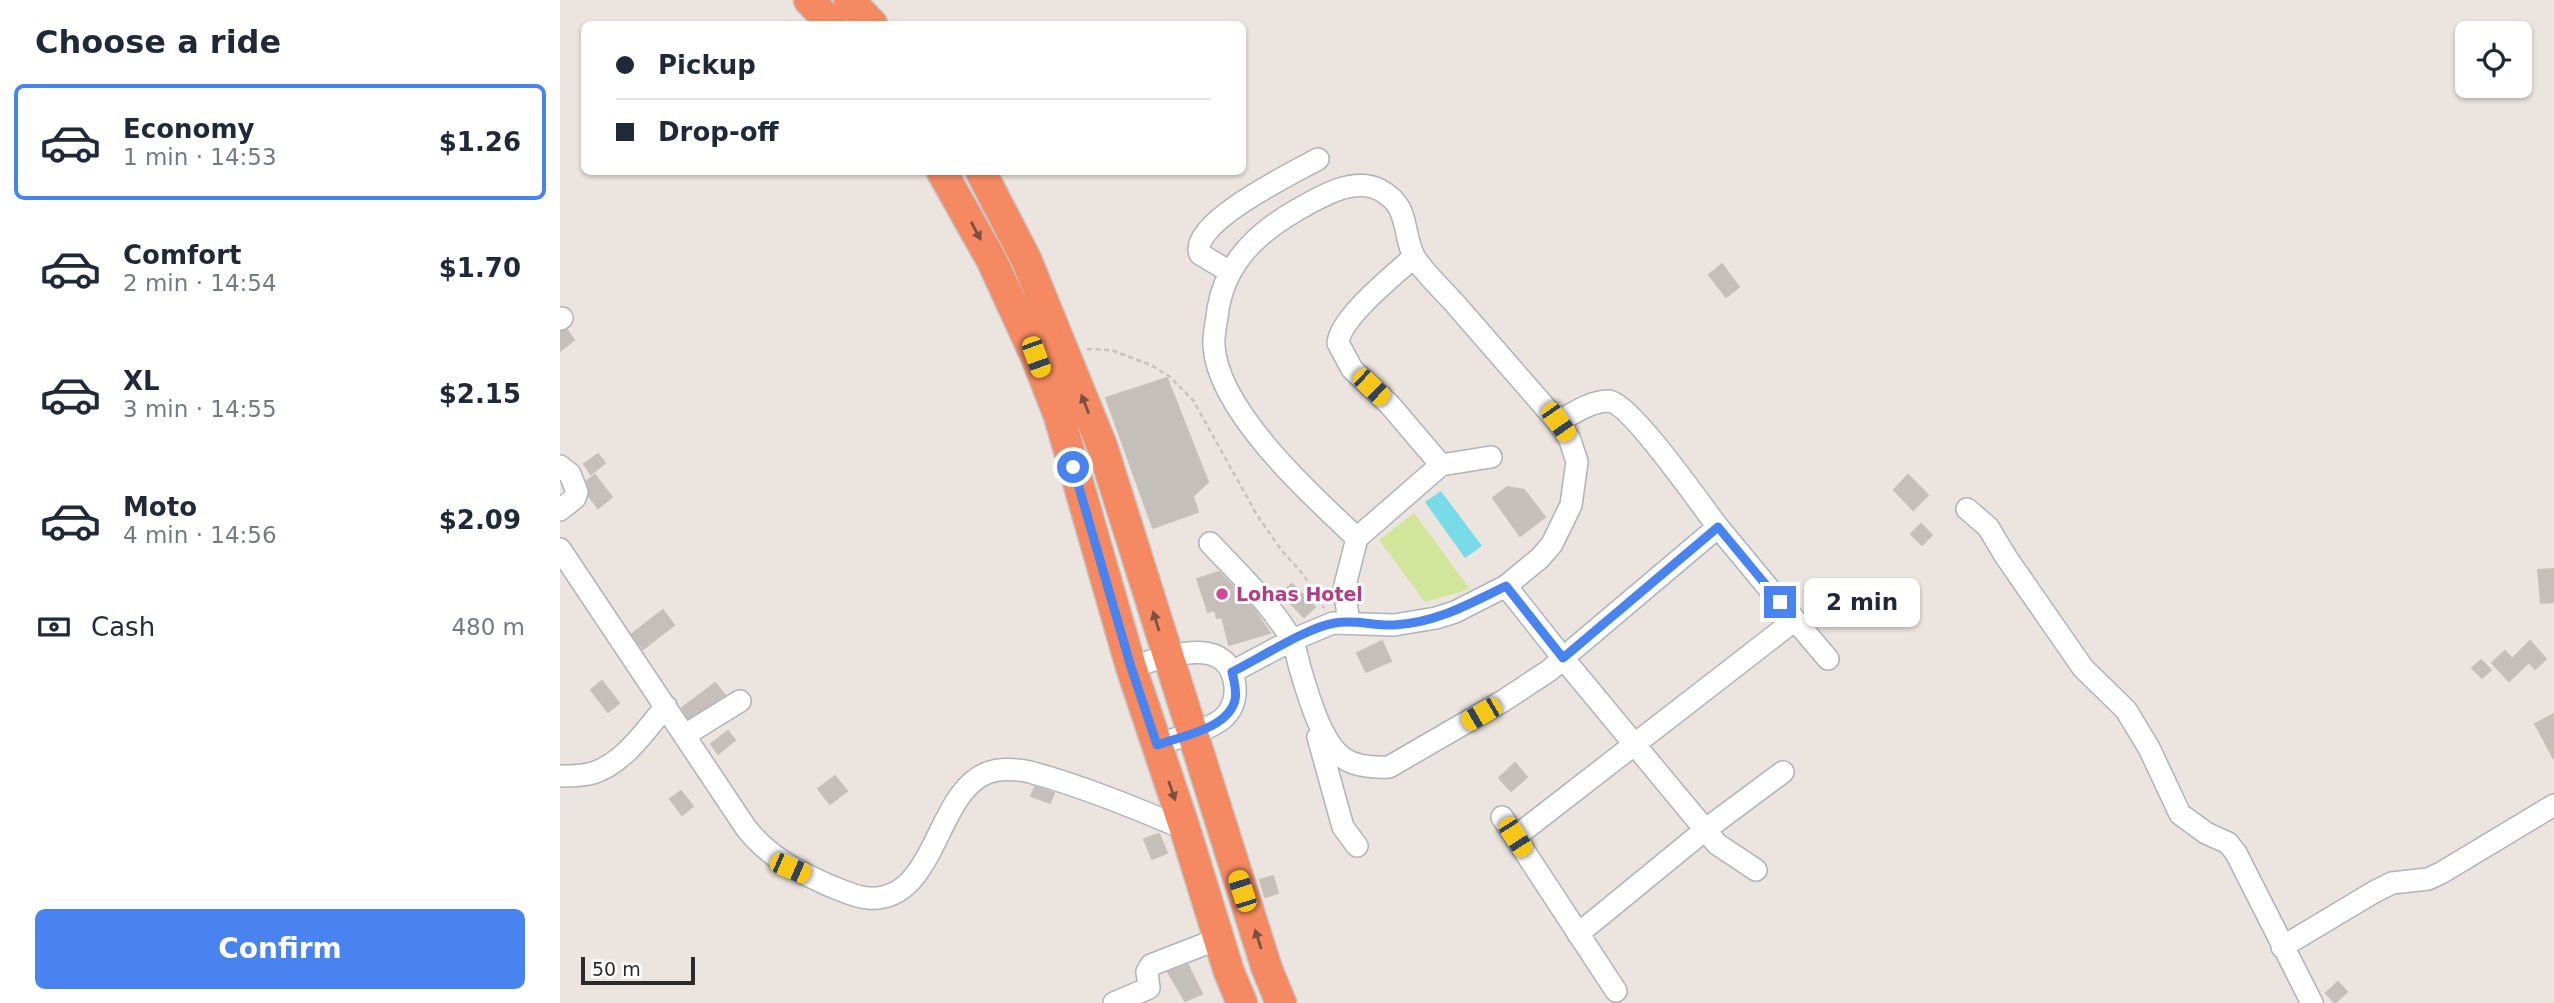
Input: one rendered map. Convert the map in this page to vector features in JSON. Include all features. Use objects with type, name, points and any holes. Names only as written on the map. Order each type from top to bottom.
[{"type":"highway","points":[[809,0],[829,21]]},
{"type":"highway","points":[[849,0],[869,21]]},
{"type":"highway","points":[[944,175],[992,261],[1036,357],[1059,416],[1131,667],[1218,939],[1242,1003]]},
{"type":"highway","points":[[983,175],[1026,259],[1102,446],[1190,733],[1267,969],[1281,1003]]},
{"type":"street","points":[[1230,272],[1200,254],[1198,248],[1201,237],[1243,201],[1318,159]]},
{"type":"street","points":[[1232,672],[1286,643],[1341,622],[1394,625],[1455,612],[1506,586],[1540,558],[1552,544],[1571,505],[1577,462],[1570,440],[1558,422],[1414,257],[1403,213],[1393,200],[1377,188],[1359,184],[1306,205],[1280,220],[1257,237],[1241,254],[1221,291],[1214,346],[1222,376],[1242,416],[1307,491],[1357,538]]},
{"type":"street","points":[[1414,257],[1343,327],[1338,343],[1352,369],[1390,405],[1441,465]]},
{"type":"street","points":[[1558,422],[1600,402],[1608,401],[1620,406],[1651,440],[1718,527],[1828,659]]},
{"type":"street","points":[[1341,622],[1344,589],[1357,538],[1441,465],[1491,457]]},
{"type":"street","points":[[560,466],[570,474],[578,492],[575,498],[560,510]]},
{"type":"street","points":[[1967,509],[1988,527],[2083,668],[2126,710],[2149,748],[2180,814],[2206,833],[2228,843],[2236,853],[2312,1003]]},
{"type":"street","points":[[1210,543],[1271,610],[1325,740],[1334,752],[1348,762],[1368,768],[1389,767],[1415,753],[1550,670],[1718,527]]},
{"type":"street","points":[[560,549],[746,828],[764,850],[790,868],[853,895],[879,898],[893,894],[907,884],[920,868],[935,844],[949,812],[964,790],[985,773],[996,770],[1028,771],[1136,808],[1185,829]]},
{"type":"street","points":[[1506,586],[1717,844],[1756,870]]},
{"type":"street","points":[[1515,837],[1795,620]]},
{"type":"street","points":[[1286,643],[1320,744],[1343,827],[1357,846]]},
{"type":"street","points":[[1131,667],[1189,651],[1213,655],[1232,672],[1235,698],[1230,712],[1220,721],[1157,745]]},
{"type":"street","points":[[685,735],[740,701]]},
{"type":"street","points":[[560,776],[592,773],[606,767],[630,747],[666,706]]},
{"type":"street","points":[[1578,934],[1705,830],[1783,772]]},
{"type":"street","points":[[2282,947],[2383,887],[2401,881],[2428,879],[2441,873],[2554,805]]},
{"type":"street","points":[[1502,817],[1616,991]]},
{"type":"street","points":[[1114,1003],[1149,988],[1147,972],[1151,965],[1218,939]]},
{"type":"path","points":[[1063,349],[1111,350],[1151,365],[1180,386],[1193,400],[1257,515],[1282,551],[1341,622]]},
{"type":"green space","points":[[1414,513],[1470,589],[1425,602],[1379,540]]},
{"type":"water","points":[[1441,491],[1482,546],[1465,558],[1425,502]]},
{"type":"building","points":[[1722,264],[1739,287],[1726,297],[1709,275]]},
{"type":"building","points":[[567,330],[574,340],[560,351],[560,332]]},
{"type":"building","points":[[1167,378],[1208,482],[1193,496],[1198,512],[1153,528],[1106,398]]},
{"type":"building","points":[[598,454],[605,463],[591,474],[584,464]]},
{"type":"building","points":[[595,475],[612,497],[598,508],[589,496],[587,481]]},
{"type":"building","points":[[1908,475],[1928,495],[1913,510],[1894,490]]},
{"type":"building","points":[[1507,487],[1524,490],[1545,517],[1520,536],[1493,498]]},
{"type":"building","points":[[1921,524],[1932,535],[1922,545],[1911,534]]},
{"type":"building","points":[[2554,569],[2554,602],[2541,603],[2538,570]]},
{"type":"building","name":"Lohas Hotel","points":[[1219,572],[1253,608],[1270,633],[1229,645],[1222,617],[1217,618],[1215,610],[1208,612],[1197,579]]},
{"type":"building","points":[[1292,584],[1315,607],[1304,617],[1281,594]]},
{"type":"building","points":[[663,610],[674,625],[643,649],[632,634]]},
{"type":"building","points":[[1382,641],[1391,661],[1366,672],[1357,653]]},
{"type":"building","points":[[2530,641],[2546,659],[2535,669],[2529,662],[2509,681],[2492,663],[2505,651],[2512,659]]},
{"type":"building","points":[[2481,660],[2491,670],[2482,678],[2472,668]]},
{"type":"building","points":[[602,681],[619,703],[608,712],[591,690]]},
{"type":"building","points":[[715,683],[725,695],[688,718],[682,708]]},
{"type":"building","points":[[2554,714],[2554,759],[2535,724]]},
{"type":"building","points":[[728,731],[735,740],[718,754],[711,744]]},
{"type":"building","points":[[1515,763],[1527,777],[1511,791],[1499,778]]},
{"type":"building","points":[[835,776],[847,791],[830,804],[818,789]]},
{"type":"building","points":[[1035,787],[1054,793],[1050,803],[1031,796]]},
{"type":"building","points":[[681,791],[693,806],[682,815],[670,799]]},
{"type":"building","points":[[1159,834],[1167,853],[1152,859],[1144,839]]},
{"type":"building","points":[[1273,876],[1278,893],[1265,897],[1260,880]]},
{"type":"building","points":[[1188,965],[1202,994],[1185,1001],[1168,972]]},
{"type":"building","points":[[2338,982],[2347,992],[2335,1003],[2326,993]]},
{"type":"place","name":"Lohas Hotel","points":[[1222,594]]},
{"type":"route","points":[[1073,467],[1131,667],[1157,745],[1210,726],[1230,712],[1235,698],[1232,672],[1292,640],[1333,623],[1394,625],[1436,618],[1455,612],[1506,586],[1563,658],[1718,527],[1780,602]]}]
